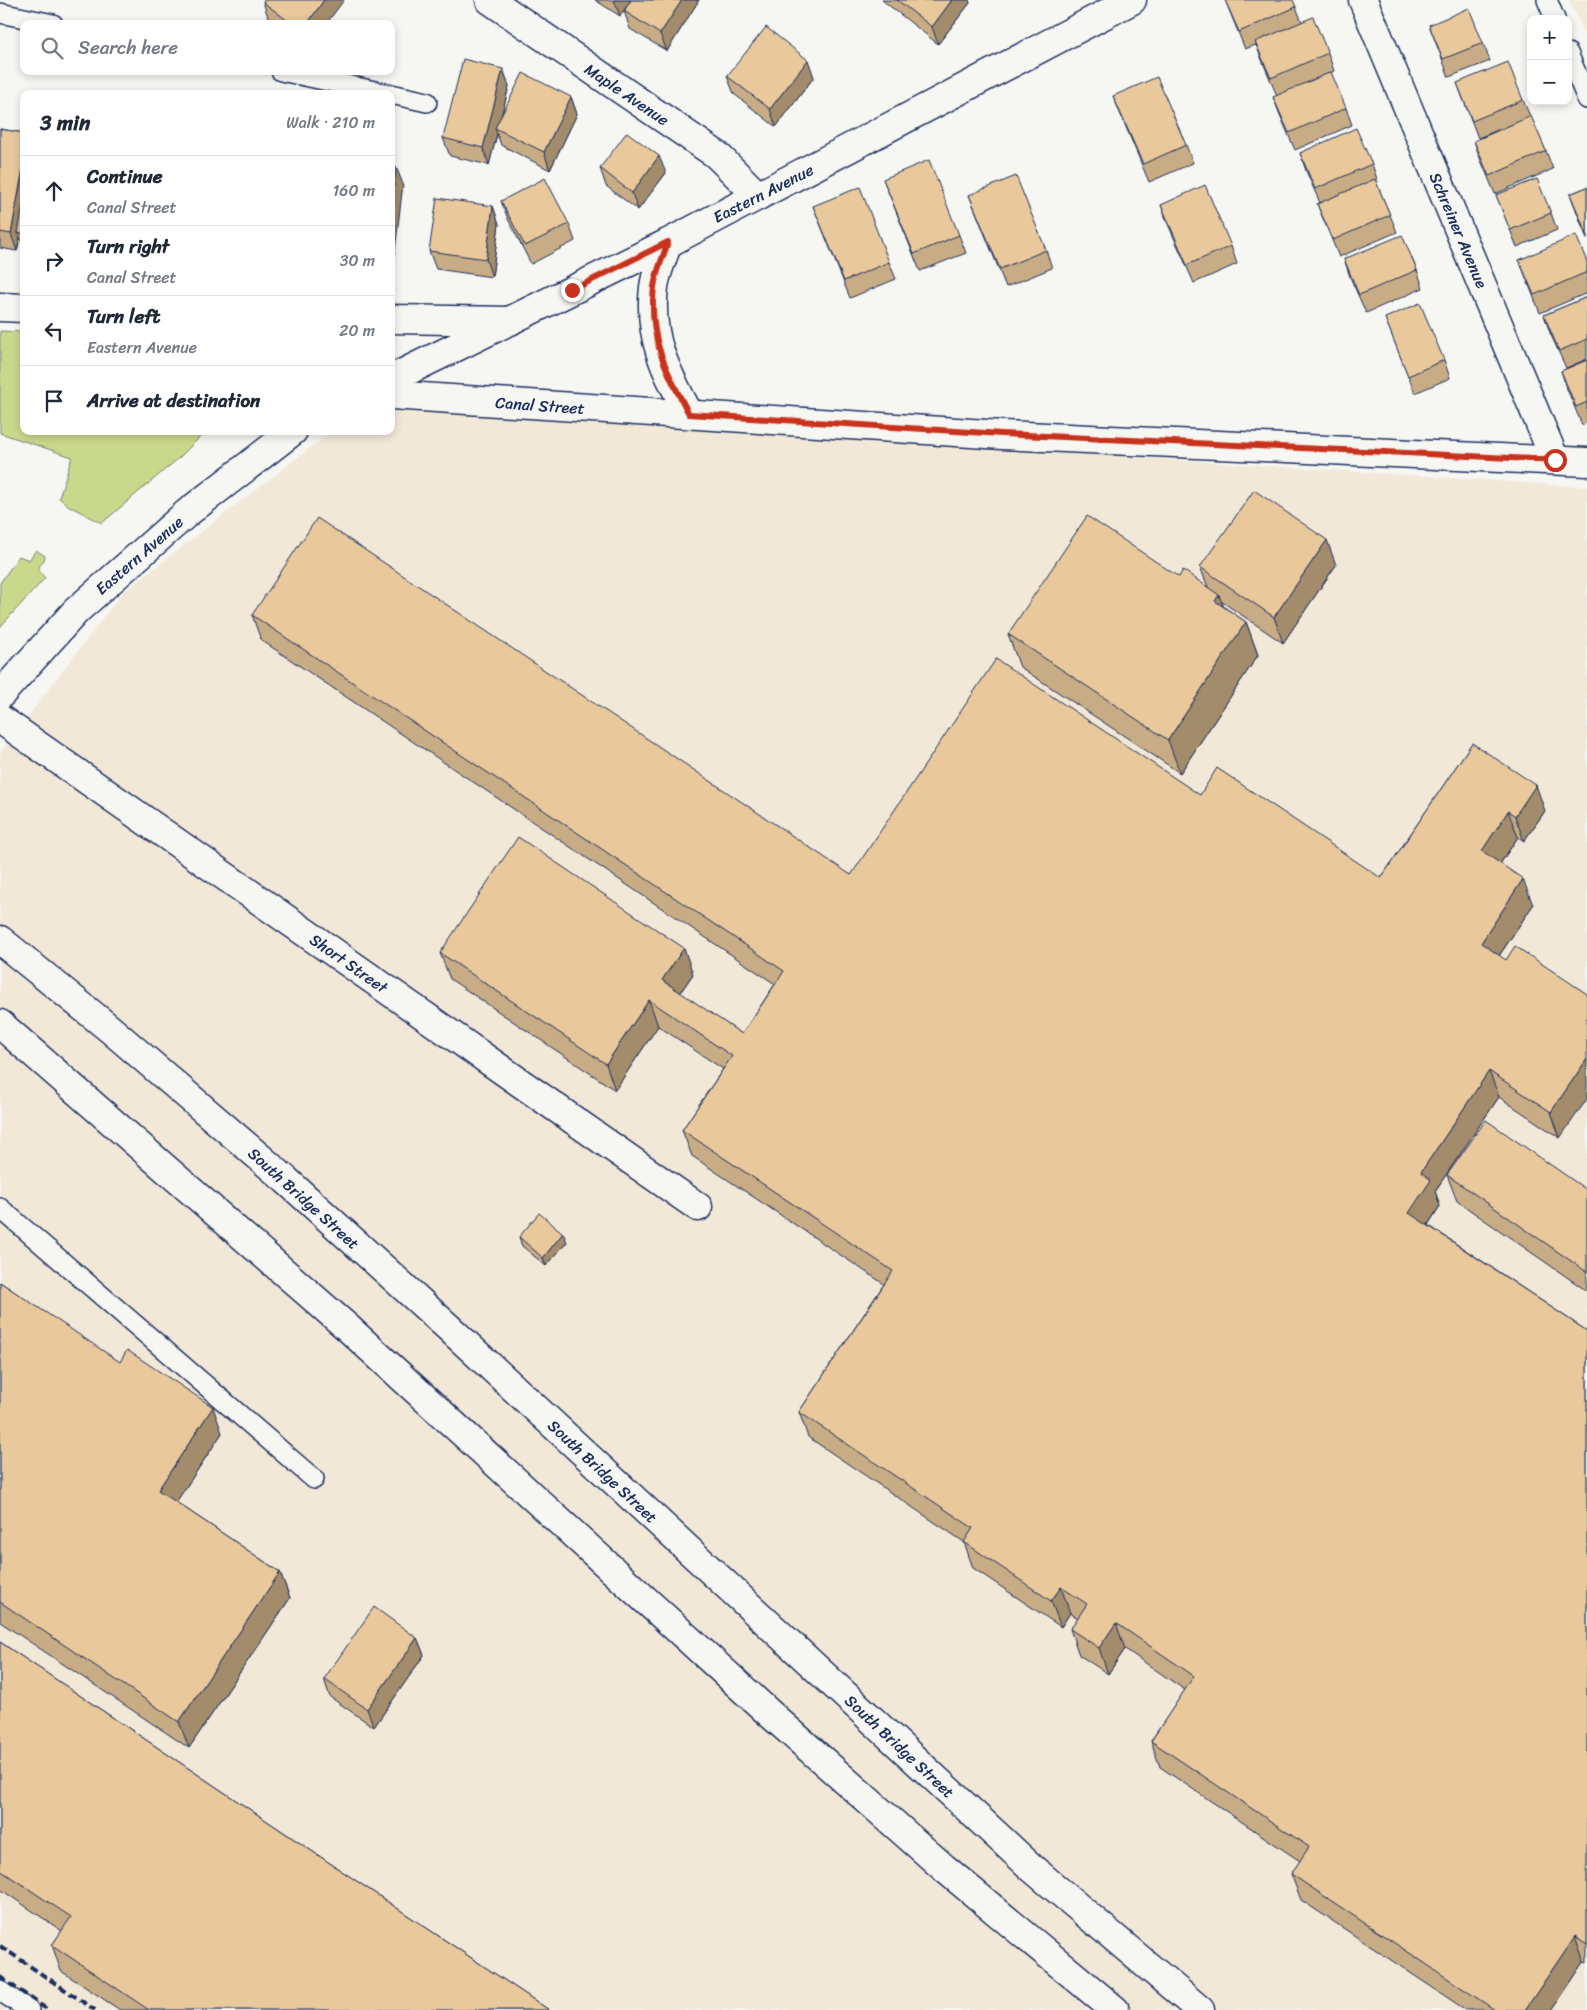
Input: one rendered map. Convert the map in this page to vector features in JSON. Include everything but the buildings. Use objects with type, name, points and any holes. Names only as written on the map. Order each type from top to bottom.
[{"type":"main road","name":"Maple Avenue","points":[[490,0],[717,155],[758,196]]},
{"type":"main road","name":"Eastern Avenue","points":[[395,377],[758,196],[1132,0]]},
{"type":"main road","name":"Schreiner Avenue","points":[[1362,0],[1555,460]]},
{"type":"main road","points":[[668,242],[654,285],[652,320],[662,364],[689,414]]},
{"type":"main road","points":[[0,307],[20,308]]},
{"type":"main road","points":[[395,319],[510,321]]},
{"type":"main road","name":"Canal Street","points":[[395,396],[1002,434],[1587,462]]},
{"type":"main road","name":"Eastern Avenue","points":[[0,695],[76,610],[187,513],[288,435]]},
{"type":"main road","name":"Short Street","points":[[0,719],[698,1206]]},
{"type":"main road","name":"South Bridge Street","points":[[0,940],[110,1029],[286,1180],[463,1341],[1033,1870],[1200,2010]]},
{"type":"main road","points":[[0,1024],[348,1328],[944,1868],[1115,2010]]},
{"type":"lane","points":[[1547,0],[1553,15]]},
{"type":"lane","points":[[0,13],[34,20]]},
{"type":"lane","points":[[1571,60],[1587,99]]},
{"type":"lane","points":[[300,75],[371,90]]},
{"type":"lane","points":[[395,95],[427,102]]},
{"type":"lane","points":[[0,1208],[314,1479]]},
{"type":"lane","points":[[0,1991],[29,2010]]},
{"type":"shaded area","points":[[1569,0],[1587,0],[1587,40]]},
{"type":"shaded area","points":[[395,408],[1587,487],[1587,2010],[0,2010],[0,753],[122,593],[327,435],[395,435]]},
{"type":"green space","points":[[0,331],[20,332],[20,435],[202,435],[180,457],[102,523],[69,506],[59,498],[72,457],[0,433]]},
{"type":"green space","points":[[36,550],[45,556],[39,570],[45,578],[0,627],[0,583],[19,556],[29,560]]},
{"type":"railway","points":[[0,1946],[95,2010]]},
{"type":"railway","points":[[0,1977],[48,2010]]},
{"type":"route","points":[[572,290],[668,242],[654,285],[652,320],[662,364],[689,414],[1002,434],[1555,460]]}]
